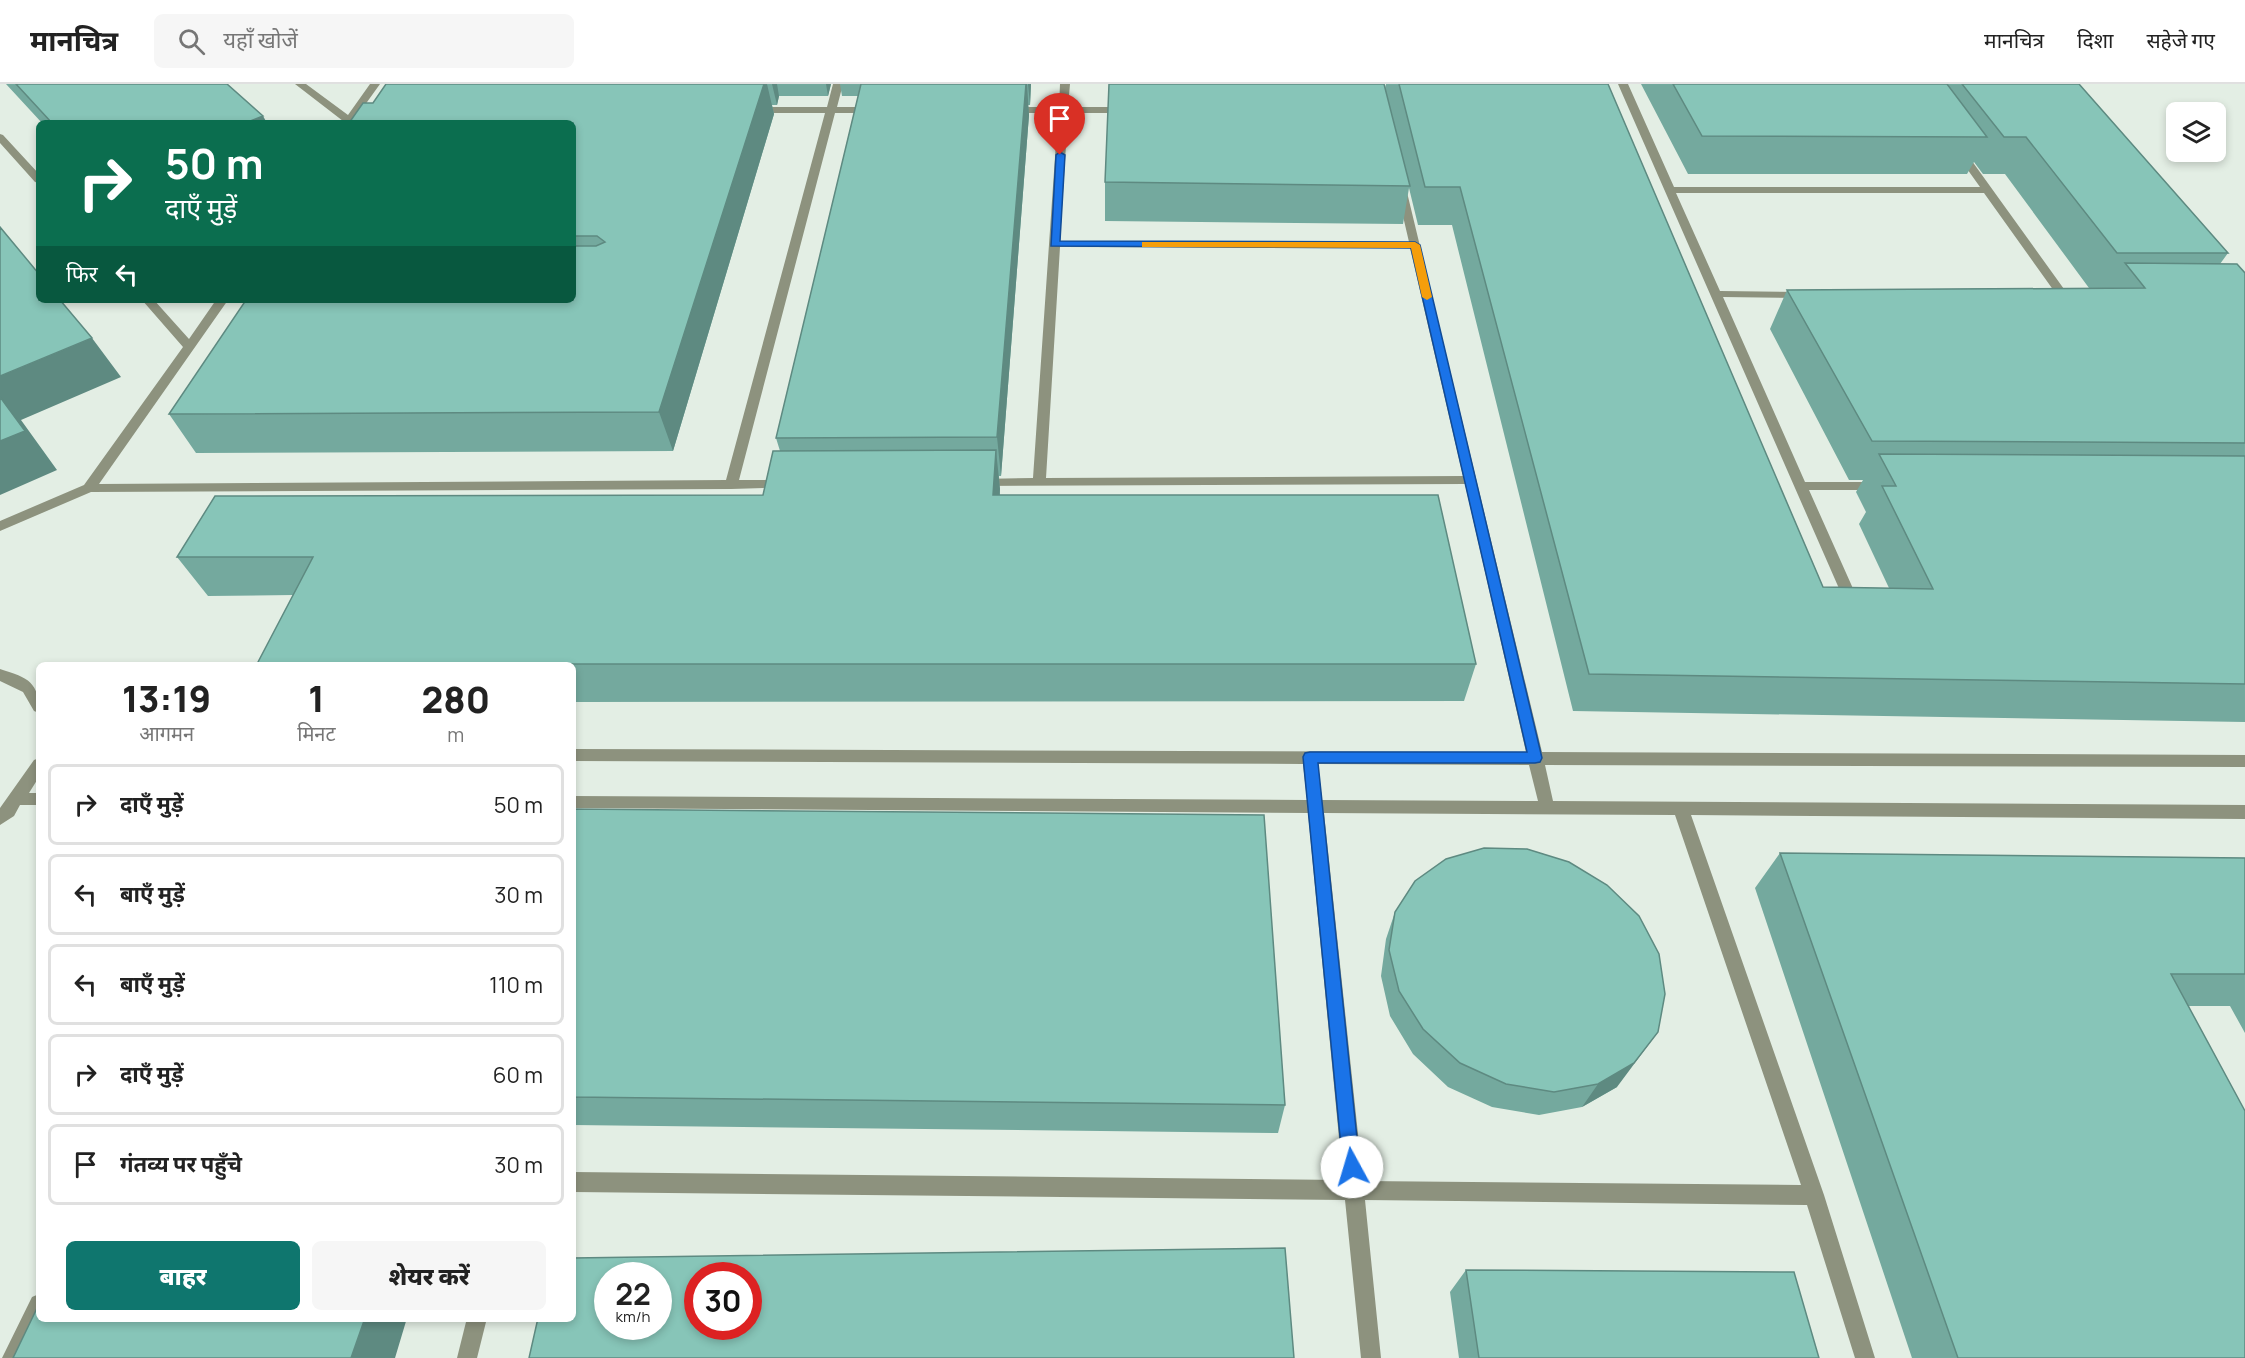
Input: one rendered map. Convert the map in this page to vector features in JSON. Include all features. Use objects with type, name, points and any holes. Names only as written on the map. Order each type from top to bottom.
[{"type":"street","points":[[300,84],[345,120]]},
{"type":"street","points":[[349,120],[375,84]]},
{"type":"street","points":[[731,485],[838,84]]},
{"type":"street","points":[[1039,483],[1065,84]]},
{"type":"street","points":[[1623,84],[1848,593]]},
{"type":"street","points":[[357,109],[369,109]]},
{"type":"street","points":[[748,110],[889,110]]},
{"type":"street","points":[[994,110],[1134,110]]},
{"type":"street","points":[[0,137],[36,177]]},
{"type":"street","points":[[1952,142],[2063,296]]},
{"type":"street","points":[[1399,178],[1547,808]]},
{"type":"street","points":[[1669,189],[1986,190]]},
{"type":"street","points":[[1055,244],[1415,245]]},
{"type":"street","points":[[1716,294],[1824,295]]},
{"type":"street","points":[[151,303],[189,346]]},
{"type":"street","points":[[89,488],[220,303]]},
{"type":"street","points":[[968,483],[1470,480]]},
{"type":"street","points":[[0,526],[89,488],[802,484]]},
{"type":"street","points":[[1801,486],[1894,487]]},
{"type":"street","points":[[0,675],[28,687],[36,702]]},
{"type":"street","points":[[576,755],[2245,761]]},
{"type":"street","points":[[1310,757],[1371,1358]]},
{"type":"street","points":[[0,818],[8,811],[36,768]]},
{"type":"street","points":[[15,799],[36,799]]},
{"type":"street","points":[[576,802],[2245,812]]},
{"type":"street","points":[[1681,809],[1814,1195],[1865,1358]]},
{"type":"street","points":[[576,1182],[1814,1195]]},
{"type":"street","points":[[12,1358],[36,1310]]},
{"type":"street","points":[[467,1358],[476,1322]]},
{"type":"building","points":[[16,84],[227,84],[263,116],[253,120],[49,120]]},
{"type":"building","points":[[386,84],[764,84],[659,412],[169,414],[244,303],[576,303],[576,246],[596,246],[605,242],[597,236],[576,236],[576,120],[351,120],[363,103],[373,103]]},
{"type":"building","points":[[861,84],[1026,84],[997,437],[776,438]]},
{"type":"building","points":[[1109,84],[1384,84],[1410,186],[1105,182]]},
{"type":"building","points":[[1399,84],[1608,84],[1823,587],[1933,589],[1882,486],[1896,486],[1879,454],[2245,456],[2245,684],[1589,674],[1460,187],[1425,187]]},
{"type":"building","points":[[1673,84],[1947,84],[1987,137],[1702,136]]},
{"type":"building","points":[[1962,84],[2079,84],[2228,253],[2117,253],[2026,137],[2004,137]]},
{"type":"building","points":[[0,227],[36,270],[36,303],[63,303],[92,338],[0,376]]},
{"type":"building","points":[[2125,263],[2237,264],[2245,273],[2245,443],[1872,441],[1787,290],[2145,288]]},
{"type":"building","points":[[0,397],[25,431],[0,441]]},
{"type":"building","points":[[996,450],[993,495],[1438,495],[1476,664],[258,662],[313,557],[177,557],[215,496],[763,495],[773,451]]},
{"type":"building","points":[[576,809],[1264,815],[1285,1105],[576,1097]]},
{"type":"building","points":[[1484,848],[1527,849],[1569,862],[1607,885],[1639,916],[1659,954],[1665,994],[1658,1032],[1634,1063],[1598,1084],[1554,1092],[1506,1084],[1460,1063],[1423,1029],[1399,991],[1389,950],[1395,912],[1415,881],[1446,859]]},
{"type":"building","points":[[1780,853],[2245,858],[2245,974],[2171,974],[2245,1111],[2245,1358],[1958,1358]]},
{"type":"building","points":[[1285,1248],[1294,1358],[529,1358],[537,1322],[576,1322],[576,1258]]},
{"type":"building","points":[[1466,1270],[1794,1272],[1819,1358],[1479,1358]]},
{"type":"building","points":[[36,1310],[36,1322],[364,1322],[351,1358],[13,1358]]},
{"type":"slow traffic","points":[[1146,244],[1415,245],[1427,297]]},
{"type":"route","points":[[1060,155],[1055,244],[1415,245],[1535,758],[1310,757],[1352,1167]]}]
